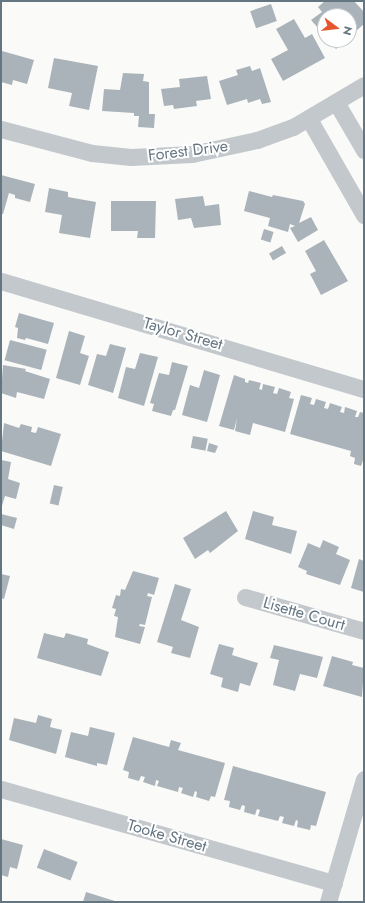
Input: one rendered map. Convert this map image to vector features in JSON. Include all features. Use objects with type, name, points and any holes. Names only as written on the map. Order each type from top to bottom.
[{"type":"street","name":"Forest Drive","points":[[1,129],[92,153],[162,157],[219,150],[257,140],[309,119],[364,85]]},
{"type":"street","points":[[336,102],[364,150]]},
{"type":"street","points":[[309,119],[364,215]]},
{"type":"street","name":"Taylor Street","points":[[1,281],[364,389]]},
{"type":"street","name":"Lisette Court","points":[[245,597],[364,631]]},
{"type":"street","points":[[328,902],[364,779]]},
{"type":"street","name":"Tooke Street","points":[[1,789],[334,883]]},
{"type":"building","points":[[325,1],[354,1],[364,12],[364,24],[357,30],[357,8],[318,7]]},
{"type":"building","points":[[271,4],[277,21],[256,28],[250,11]]},
{"type":"building","points":[[317,16],[317,27],[311,20]]},
{"type":"building","points":[[294,19],[305,38],[312,34],[317,43],[317,48],[320,48],[325,58],[283,81],[271,59],[288,50],[276,29]]},
{"type":"building","points":[[2,51],[34,60],[27,84],[13,80],[12,85],[1,82]]},
{"type":"building","points":[[54,58],[98,66],[89,110],[69,106],[72,93],[48,88]]},
{"type":"building","points":[[250,66],[252,71],[260,68],[271,102],[262,104],[260,99],[248,103],[247,99],[227,105],[219,81],[238,75],[236,70]]},
{"type":"building","points":[[123,73],[144,74],[143,81],[149,82],[149,114],[155,114],[154,128],[138,127],[139,116],[134,116],[134,113],[102,111],[104,89],[120,90]]},
{"type":"building","points":[[207,76],[211,99],[196,101],[197,106],[174,109],[173,105],[164,106],[161,89],[180,87],[179,79]]},
{"type":"building","points":[[1,175],[35,184],[30,202],[15,198],[15,195],[9,193],[3,214],[1,214]]},
{"type":"building","points":[[49,188],[68,192],[68,197],[96,202],[90,238],[59,233],[62,215],[45,212]]},
{"type":"building","points":[[249,191],[272,197],[273,195],[303,201],[305,204],[299,223],[311,217],[318,230],[298,242],[290,228],[295,226],[290,224],[288,232],[268,226],[270,218],[244,211]]},
{"type":"building","points":[[203,196],[205,206],[219,204],[221,225],[194,228],[191,218],[178,220],[175,199]]},
{"type":"building","points":[[111,201],[156,201],[155,238],[137,238],[138,231],[111,231]]},
{"type":"building","points":[[264,229],[274,232],[270,242],[261,240]]},
{"type":"building","points":[[324,240],[348,281],[321,295],[310,274],[316,271],[305,251]]},
{"type":"building","points":[[282,246],[286,253],[273,260],[269,254]]},
{"type":"building","points":[[19,313],[54,323],[48,344],[26,338],[25,340],[17,338],[18,328],[15,327]]},
{"type":"building","points":[[69,331],[85,336],[80,353],[89,356],[80,385],[56,378]]},
{"type":"building","points":[[10,340],[47,350],[41,370],[5,360]]},
{"type":"building","points":[[110,344],[126,348],[113,393],[88,385],[97,354],[106,356]]},
{"type":"building","points":[[140,353],[158,357],[144,406],[118,398],[126,367],[135,369]]},
{"type":"building","points":[[172,362],[188,366],[175,410],[173,410],[171,416],[152,411],[154,404],[150,403],[159,373],[169,375]]},
{"type":"building","points":[[3,365],[26,369],[25,371],[50,379],[44,399],[17,392],[16,398],[1,393]]},
{"type":"building","points":[[204,370],[220,375],[207,422],[182,415],[190,385],[199,388]]},
{"type":"building","points":[[234,375],[245,379],[245,382],[248,383],[249,380],[261,383],[259,389],[262,390],[263,384],[275,387],[273,393],[277,394],[279,388],[291,392],[289,398],[294,399],[285,432],[253,423],[250,435],[235,431],[237,418],[234,430],[219,426]]},
{"type":"building","points":[[301,395],[312,398],[310,404],[314,405],[316,399],[326,402],[324,408],[328,409],[330,403],[342,407],[340,412],[344,413],[345,407],[357,411],[355,417],[358,417],[360,412],[364,413],[364,457],[361,466],[354,464],[355,458],[350,456],[351,451],[290,434]]},
{"type":"building","points":[[4,423],[19,428],[21,424],[32,427],[31,432],[36,433],[38,427],[61,434],[51,466],[1,451]]},
{"type":"building","points":[[193,436],[208,439],[205,451],[191,448]]},
{"type":"building","points":[[209,443],[218,446],[215,453],[207,451]]},
{"type":"building","points":[[1,460],[11,462],[8,479],[20,483],[16,499],[5,496],[1,509]]},
{"type":"building","points":[[54,485],[63,487],[58,506],[50,504]]},
{"type":"building","points":[[226,511],[238,531],[210,553],[208,550],[195,559],[183,538]]},
{"type":"building","points":[[253,511],[274,517],[272,525],[297,531],[291,554],[245,539]]},
{"type":"building","points":[[1,514],[17,518],[14,529],[1,525]]},
{"type":"building","points":[[323,540],[339,547],[336,554],[350,560],[340,585],[306,574],[307,571],[298,567],[308,543],[320,548]]},
{"type":"building","points":[[359,559],[364,561],[364,592],[351,588]]},
{"type":"building","points":[[133,571],[159,578],[154,595],[148,593],[147,596],[152,597],[145,625],[140,624],[139,626],[145,627],[140,644],[115,637],[118,617],[114,616],[116,609],[112,608],[116,595],[120,596],[121,589],[125,590]]},
{"type":"building","points":[[1,574],[10,576],[4,599],[1,598]]},
{"type":"building","points":[[175,584],[191,589],[181,620],[199,627],[190,658],[171,653],[173,647],[157,642]]},
{"type":"building","points":[[44,633],[64,638],[66,633],[88,639],[87,644],[109,652],[101,676],[37,658]]},
{"type":"building","points":[[219,644],[234,648],[232,655],[258,663],[250,686],[240,683],[238,692],[221,687],[223,678],[210,674]]},
{"type":"building","points":[[274,645],[323,657],[317,678],[300,674],[295,691],[273,685],[279,660],[270,658]]},
{"type":"building","points":[[332,656],[353,662],[352,665],[364,668],[362,697],[323,686]]},
{"type":"building","points":[[38,715],[52,719],[50,727],[62,730],[56,754],[9,740],[14,718],[36,723]]},
{"type":"building","points":[[90,727],[115,733],[107,765],[97,763],[97,766],[65,757],[71,732],[88,736]]},
{"type":"building","points":[[133,737],[169,747],[171,740],[181,743],[178,750],[225,763],[215,797],[211,796],[209,801],[196,797],[197,792],[195,791],[193,797],[181,793],[183,788],[179,787],[178,792],[157,786],[159,781],[156,780],[155,786],[143,782],[145,777],[141,776],[139,781],[128,778],[129,772],[123,770]]},
{"type":"building","points":[[233,766],[326,792],[316,826],[311,825],[310,830],[297,827],[298,821],[296,820],[294,826],[282,823],[284,817],[280,816],[278,821],[258,816],[260,810],[257,809],[255,815],[244,812],[245,806],[242,805],[240,810],[229,807],[230,801],[224,800]]},
{"type":"building","points":[[1,839],[23,845],[17,869],[10,867],[8,877],[1,875]]},
{"type":"building","points":[[44,849],[78,862],[70,881],[37,868]]},
{"type":"building","points":[[86,892],[118,902],[83,902]]}]
